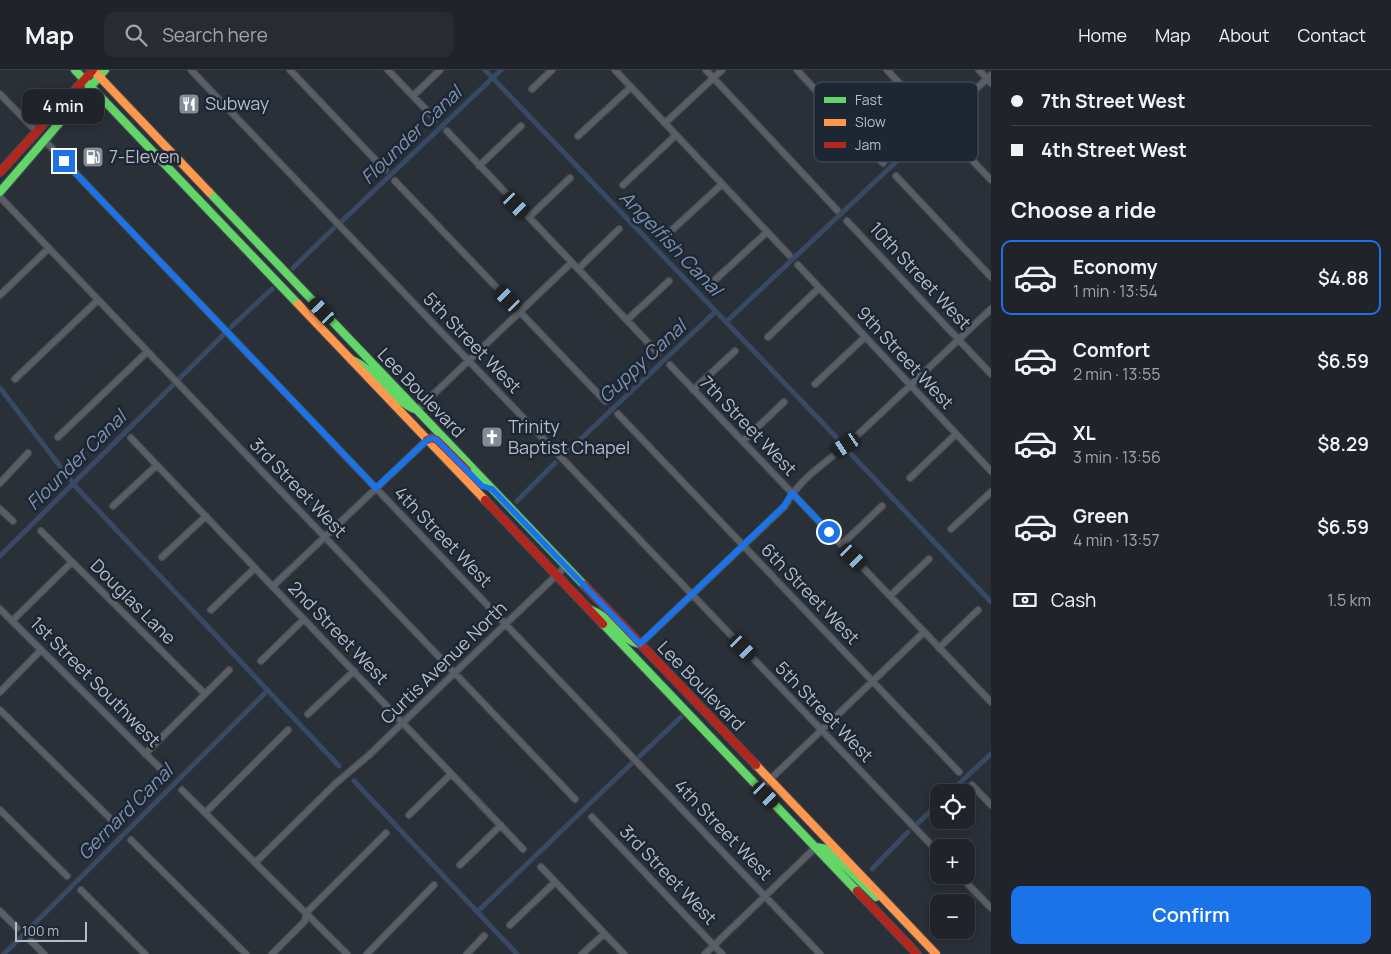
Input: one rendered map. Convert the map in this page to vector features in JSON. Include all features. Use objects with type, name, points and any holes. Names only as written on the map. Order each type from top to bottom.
[{"type":"main road","name":"Lee Boulevard","points":[[75,70],[917,954]]},
{"type":"main road","name":"Lee Boulevard","points":[[93,70],[936,954]]},
{"type":"main road","points":[[0,172],[93,70]]},
{"type":"main road","points":[[0,192],[105,70]]},
{"type":"main road","points":[[350,360],[362,363],[404,406],[417,410]]},
{"type":"main road","points":[[427,440],[432,438],[437,440],[482,486],[492,489]]},
{"type":"main road","points":[[589,609],[603,614],[629,641],[640,644]]},
{"type":"main road","points":[[816,848],[827,849],[874,897],[881,897]]},
{"type":"street","name":"5th Street West","points":[[191,70],[930,844]]},
{"type":"street","points":[[290,70],[385,170]]},
{"type":"street","points":[[388,70],[435,119]]},
{"type":"street","points":[[413,96],[440,70]]},
{"type":"street","points":[[532,89],[552,70]]},
{"type":"street","points":[[615,70],[789,255]]},
{"type":"street","points":[[706,70],[837,210]]},
{"type":"street","points":[[665,123],[722,70]]},
{"type":"street","points":[[797,70],[814,88]]},
{"type":"street","points":[[887,70],[898,82]]},
{"type":"street","points":[[978,89],[990,79],[979,70]]},
{"type":"street","points":[[578,136],[631,87]]},
{"type":"street","points":[[0,94],[37,132]]},
{"type":"street","points":[[479,166],[521,126]]},
{"type":"street","points":[[447,132],[658,353]]},
{"type":"street","points":[[623,184],[676,135]]},
{"type":"street","name":"4th Street West","points":[[44,140],[820,954]]},
{"type":"street","points":[[974,162],[991,180]]},
{"type":"street","points":[[896,176],[991,277]]},
{"type":"street","points":[[529,218],[570,178]]},
{"type":"street","points":[[395,180],[605,401]]},
{"type":"street","points":[[670,232],[722,184]]},
{"type":"street","name":"3rd Street West","points":[[0,197],[575,800]]},
{"type":"street","name":"10th Street West","points":[[847,221],[991,374]]},
{"type":"street","points":[[578,269],[619,229]]},
{"type":"street","points":[[715,280],[767,232]]},
{"type":"street","points":[[0,295],[49,248]]},
{"type":"street","points":[[417,410],[571,263]]},
{"type":"street","name":"9th Street West","points":[[798,265],[991,471]]},
{"type":"street","points":[[627,320],[669,281]]},
{"type":"street","points":[[768,337],[819,288]]},
{"type":"street","points":[[15,379],[98,300]]},
{"type":"street","points":[[640,644],[784,506],[792,493],[886,408],[991,308]]},
{"type":"street","points":[[815,384],[865,337]]},
{"type":"street","points":[[693,390],[735,351]]},
{"type":"street","points":[[58,436],[147,352]]},
{"type":"street","name":"7th Street West","points":[[670,366],[990,699]]},
{"type":"street","points":[[742,441],[784,402]]},
{"type":"street","name":"6th Street West","points":[[618,414],[960,772]]},
{"type":"street","points":[[910,478],[956,434]]},
{"type":"street","name":"2nd Street West","points":[[131,438],[523,849]]},
{"type":"street","points":[[273,586],[427,440]]},
{"type":"street","points":[[0,483],[28,452]]},
{"type":"street","points":[[113,506],[157,465]]},
{"type":"street","points":[[951,529],[991,492]]},
{"type":"street","points":[[841,544],[882,506]]},
{"type":"street","points":[[0,509],[13,521]]},
{"type":"street","points":[[162,558],[206,516]]},
{"type":"street","name":"Douglas Lane","points":[[41,531],[205,694]]},
{"type":"street","points":[[890,596],[930,559]]},
{"type":"street","points":[[12,621],[72,562]]},
{"type":"street","name":"Curtis Avenue North","points":[[255,863],[566,566]]},
{"type":"street","points":[[211,610],[255,568]]},
{"type":"street","name":"1st Street Southwest","points":[[0,609],[168,776]]},
{"type":"street","points":[[939,648],[978,610]]},
{"type":"street","points":[[261,661],[304,619]]},
{"type":"street","points":[[760,789],[924,632]]},
{"type":"street","points":[[0,692],[41,650]]},
{"type":"street","points":[[145,754],[229,670]]},
{"type":"street","points":[[308,714],[354,671]]},
{"type":"street","points":[[0,710],[118,826]]},
{"type":"street","points":[[205,813],[288,730]]},
{"type":"street","points":[[408,815],[451,774]]},
{"type":"street","points":[[975,788],[991,805]]},
{"type":"street","points":[[182,790],[347,954]]},
{"type":"street","points":[[0,810],[67,876]]},
{"type":"street","name":"3rd Street West","points":[[592,817],[722,954]]},
{"type":"street","points":[[460,864],[501,825]]},
{"type":"street","points":[[272,954],[304,921],[306,913],[386,833]]},
{"type":"street","points":[[131,840],[246,954]]},
{"type":"street","points":[[705,954],[816,848]]},
{"type":"street","points":[[541,867],[624,954]]},
{"type":"street","points":[[510,925],[555,882]]},
{"type":"street","points":[[968,884],[991,908]]},
{"type":"street","points":[[367,954],[434,885]]},
{"type":"street","points":[[81,890],[145,954]]},
{"type":"street","points":[[0,911],[17,928]]},
{"type":"street","points":[[582,954],[604,934]]},
{"type":"street","points":[[467,954],[484,936]]},
{"type":"street","points":[[31,941],[44,954]]},
{"type":"waterway","name":"Angelfish Canal","points":[[485,70],[836,437]]},
{"type":"waterway","name":"Flounder Canal","points":[[341,222],[501,70]]},
{"type":"waterway","points":[[726,322],[896,162]]},
{"type":"waterway","name":"Flounder Canal","points":[[293,268],[335,227]]},
{"type":"waterway","name":"Flounder Canal","points":[[231,327],[272,289]]},
{"type":"waterway","name":"Guppy Canal","points":[[566,453],[716,311]]},
{"type":"waterway","name":"Flounder Canal","points":[[180,378],[223,335]]},
{"type":"waterway","name":"Flounder Canal","points":[[0,556],[173,385]]},
{"type":"waterway","points":[[0,388],[76,487],[339,766]]},
{"type":"waterway","name":"Angelfish Canal","points":[[851,454],[991,602]]},
{"type":"waterway","name":"Guppy Canal","points":[[517,501],[555,463]]},
{"type":"waterway","name":"Gernard Canal","points":[[4,954],[267,691]]},
{"type":"waterway","points":[[640,756],[681,717]]},
{"type":"waterway","points":[[959,784],[991,754]]},
{"type":"waterway","points":[[477,912],[631,764]]},
{"type":"waterway","points":[[354,781],[517,954]]},
{"type":"waterway","points":[[918,823],[930,812]]},
{"type":"waterway","points":[[872,869],[908,832]]},
{"type":"traffic: fast","points":[[75,70],[298,304]]},
{"type":"traffic: fast","points":[[0,192],[105,70]]},
{"type":"traffic: fast","points":[[209,192],[584,585]]},
{"type":"traffic: fast","points":[[352,360],[369,371],[399,400],[417,410]]},
{"type":"traffic: fast","points":[[591,610],[604,617],[626,637],[639,644]]},
{"type":"traffic: fast","points":[[603,624],[857,891]]},
{"type":"traffic: fast","points":[[816,847],[827,849],[876,897]]},
{"type":"traffic: slow","points":[[93,70],[209,192]]},
{"type":"traffic: slow","points":[[298,304],[485,500]]},
{"type":"traffic: slow","points":[[756,765],[936,954]]},
{"type":"traffic: jam","points":[[0,172],[93,70]]},
{"type":"traffic: jam","points":[[427,440],[432,438],[437,440],[467,470]]},
{"type":"traffic: jam","points":[[485,500],[603,624]]},
{"type":"traffic: jam","points":[[584,585],[756,765]]},
{"type":"traffic: jam","points":[[857,891],[917,954]]},
{"type":"place","name":"Subway","points":[[189,104]]},
{"type":"place","name":"7-Eleven","points":[[93,157]]},
{"type":"place","name":"Trinity Baptist Chapel","points":[[492,437]]},
{"type":"route","points":[[64,161],[376,488],[427,440],[432,438],[437,440],[482,486],[492,489],[640,644],[784,506],[792,493],[829,532]]}]
